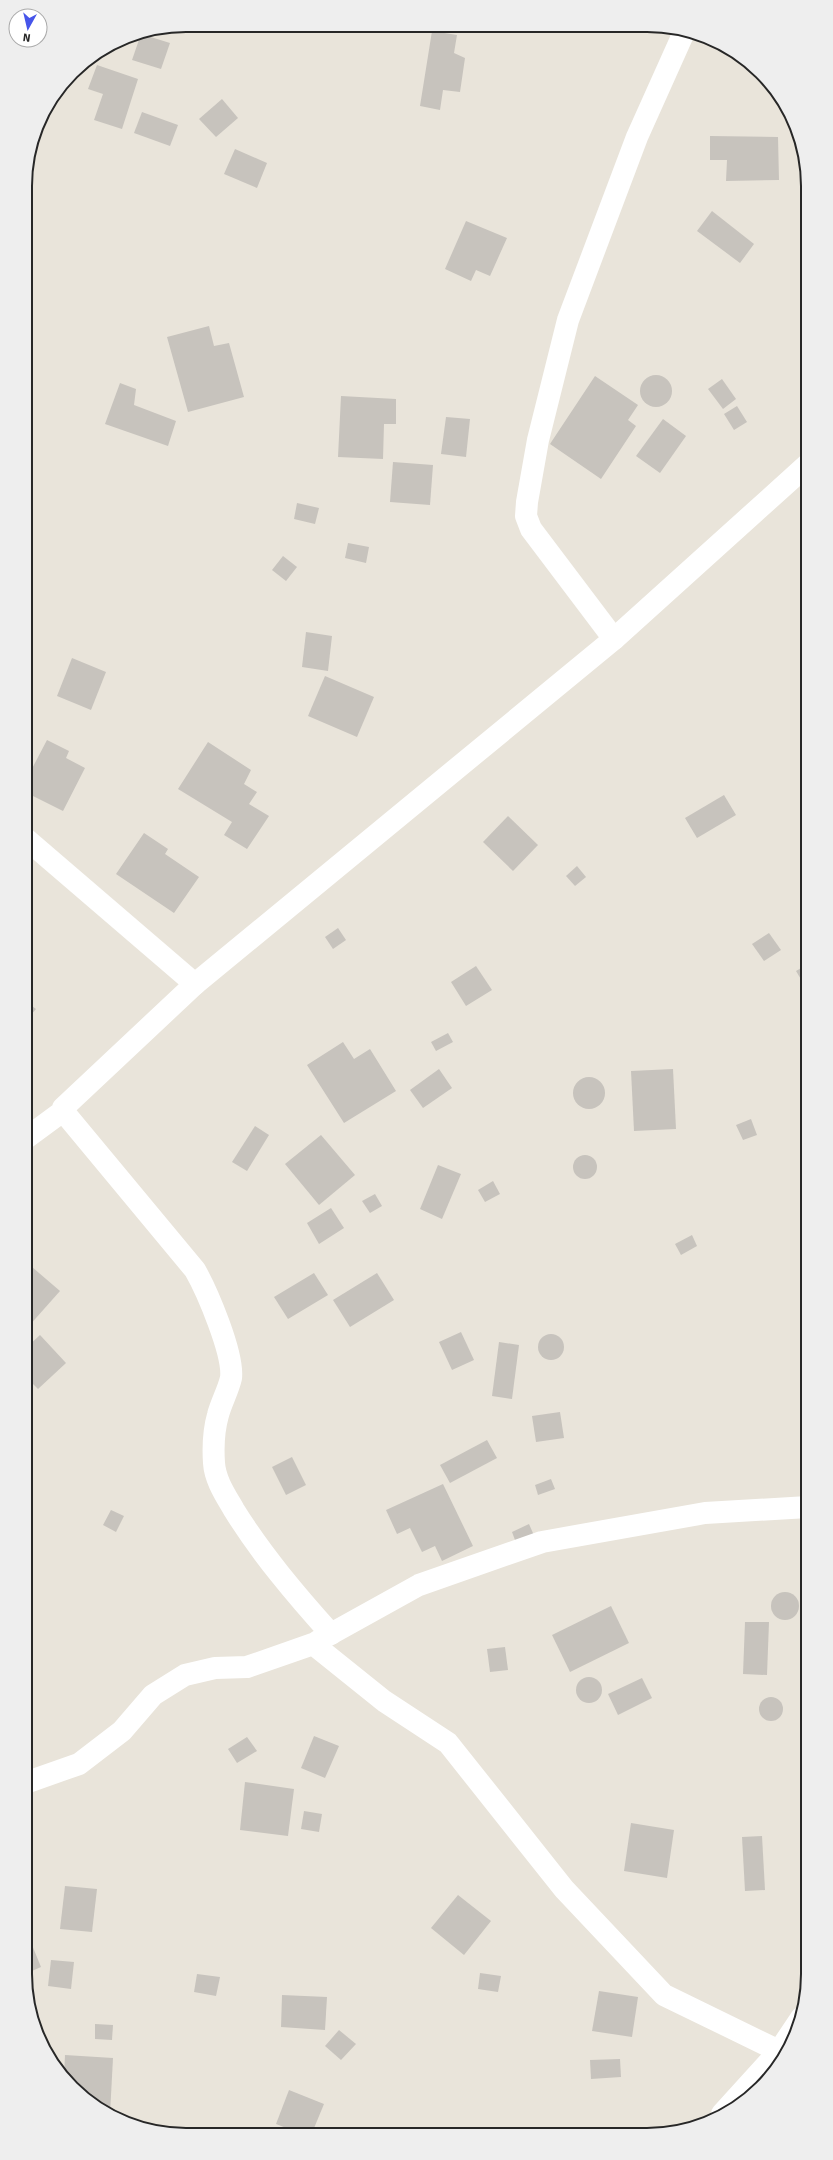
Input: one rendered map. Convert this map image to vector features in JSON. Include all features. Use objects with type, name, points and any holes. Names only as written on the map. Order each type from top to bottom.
[{"type":"street","points":[[614,639],[531,529],[526,516],[527,502],[538,440],[568,320],[637,137],[682,36]]},
{"type":"street","points":[[32,1135],[63,1111],[63,1108],[195,984],[614,639],[801,470]]},
{"type":"street","points":[[32,844],[195,984]]},
{"type":"street","points":[[63,1111],[195,1270],[204,1284],[229,1359],[231,1377],[218,1416],[214,1442],[214,1465],[221,1488],[244,1525],[322,1639],[384,1702],[448,1743],[564,1888],[664,1994],[779,2053]]},
{"type":"street","points":[[32,1781],[79,1764],[122,1731],[153,1695],[184,1675],[215,1668],[247,1667],[322,1639],[419,1585],[542,1542],[705,1512],[801,1507]]},
{"type":"street","points":[[736,2100],[775,2060]]},
{"type":"building","points":[[432,32],[457,35],[454,53],[465,58],[460,92],[443,90],[440,110],[420,106]]},
{"type":"building","points":[[149,36],[170,43],[161,69],[132,60],[139,39]]},
{"type":"building","points":[[97,65],[138,79],[122,129],[94,120],[103,94],[88,89]]},
{"type":"building","points":[[222,99],[238,118],[216,137],[199,119]]},
{"type":"building","points":[[142,112],[178,125],[170,146],[134,133]]},
{"type":"building","points":[[710,136],[778,137],[779,180],[726,181],[727,160],[710,160]]},
{"type":"building","points":[[235,149],[267,163],[257,188],[224,174]]},
{"type":"building","points":[[712,211],[754,244],[740,263],[697,231]]},
{"type":"building","points":[[466,221],[507,238],[490,276],[476,270],[471,281],[445,269]]},
{"type":"building","points":[[209,326],[214,346],[229,343],[244,397],[188,412],[167,337]]},
{"type":"building","points":[[656,375],[665,378],[669,382],[672,391],[669,400],[665,404],[656,407],[647,404],[643,400],[640,391],[643,382],[647,378]]},
{"type":"building","points":[[595,376],[638,405],[628,420],[636,426],[601,479],[550,444]]},
{"type":"building","points":[[722,379],[736,399],[723,409],[708,389]]},
{"type":"building","points":[[120,383],[136,389],[134,405],[176,421],[168,446],[105,424]]},
{"type":"building","points":[[341,396],[396,399],[396,424],[384,424],[383,459],[338,457]]},
{"type":"building","points":[[737,406],[747,422],[734,430],[724,414]]},
{"type":"building","points":[[446,417],[470,419],[466,457],[441,454]]},
{"type":"building","points":[[663,419],[686,436],[660,473],[636,456]]},
{"type":"building","points":[[393,462],[433,465],[430,505],[390,502]]},
{"type":"building","points":[[297,503],[319,508],[315,524],[294,519]]},
{"type":"building","points":[[348,543],[369,547],[366,563],[345,558]]},
{"type":"building","points":[[283,556],[297,567],[286,581],[272,570]]},
{"type":"building","points":[[306,632],[332,636],[328,671],[302,667]]},
{"type":"building","points":[[72,658],[106,672],[91,710],[57,696]]},
{"type":"building","points":[[325,676],[374,697],[357,737],[308,716]]},
{"type":"building","points":[[47,740],[69,751],[66,758],[85,768],[63,811],[32,796],[32,769]]},
{"type":"building","points":[[208,742],[251,770],[244,784],[257,792],[249,804],[269,816],[247,849],[224,835],[232,822],[178,789]]},
{"type":"building","points":[[724,795],[736,815],[697,838],[685,818]]},
{"type":"building","points":[[508,816],[538,845],[513,871],[483,842]]},
{"type":"building","points":[[144,833],[168,849],[165,854],[199,877],[174,913],[116,874]]},
{"type":"building","points":[[577,866],[586,877],[575,886],[566,876]]},
{"type":"building","points":[[338,928],[346,940],[333,949],[325,937]]},
{"type":"building","points":[[769,933],[781,950],[764,961],[752,944]]},
{"type":"building","points":[[476,966],[492,990],[466,1006],[451,982]]},
{"type":"building","points":[[801,968],[801,979],[796,971]]},
{"type":"building","points":[[32,1006],[36,1009],[32,1014]]},
{"type":"building","points":[[448,1033],[453,1042],[436,1051],[431,1042]]},
{"type":"building","points":[[343,1042],[354,1059],[370,1049],[396,1091],[344,1123],[307,1065]]},
{"type":"building","points":[[439,1069],[452,1088],[423,1108],[410,1090]]},
{"type":"building","points":[[673,1069],[676,1129],[634,1131],[631,1071]]},
{"type":"building","points":[[586,1077],[592,1077],[602,1084],[605,1093],[604,1099],[598,1106],[592,1109],[586,1109],[576,1102],[573,1096],[573,1090],[580,1080]]},
{"type":"building","points":[[751,1119],[757,1135],[743,1140],[736,1125]]},
{"type":"building","points":[[255,1126],[269,1135],[247,1171],[232,1162]]},
{"type":"building","points":[[321,1135],[355,1175],[319,1205],[285,1164]]},
{"type":"building","points":[[585,1155],[593,1159],[597,1167],[593,1175],[585,1179],[577,1175],[573,1167],[577,1159]]},
{"type":"building","points":[[438,1165],[461,1174],[442,1219],[420,1209]]},
{"type":"building","points":[[493,1181],[500,1194],[485,1202],[478,1190]]},
{"type":"building","points":[[375,1194],[382,1206],[370,1213],[362,1201]]},
{"type":"building","points":[[331,1208],[344,1228],[319,1244],[307,1223]]},
{"type":"building","points":[[692,1235],[697,1246],[681,1255],[675,1244]]},
{"type":"building","points":[[32,1267],[60,1291],[32,1322]]},
{"type":"building","points":[[314,1273],[328,1295],[288,1319],[274,1297]]},
{"type":"building","points":[[377,1273],[394,1300],[350,1327],[333,1300]]},
{"type":"building","points":[[461,1332],[474,1360],[452,1370],[439,1342]]},
{"type":"building","points":[[551,1334],[560,1338],[564,1347],[560,1356],[551,1360],[542,1356],[538,1347],[542,1338]]},
{"type":"building","points":[[40,1335],[66,1363],[38,1389],[32,1383],[32,1342]]},
{"type":"building","points":[[499,1342],[519,1345],[512,1399],[492,1396]]},
{"type":"building","points":[[560,1412],[564,1438],[536,1442],[532,1416]]},
{"type":"building","points":[[487,1440],[497,1458],[450,1483],[440,1465]]},
{"type":"building","points":[[292,1457],[306,1485],[286,1495],[272,1467]]},
{"type":"building","points":[[551,1479],[555,1489],[538,1495],[535,1485]]},
{"type":"building","points":[[443,1484],[473,1546],[442,1561],[435,1546],[422,1552],[410,1528],[397,1534],[386,1510]]},
{"type":"building","points":[[111,1510],[124,1516],[116,1532],[103,1525]]},
{"type":"building","points":[[529,1524],[536,1540],[518,1548],[512,1532]]},
{"type":"building","points":[[785,1592],[795,1596],[799,1606],[795,1616],[785,1620],[775,1616],[771,1606],[775,1596]]},
{"type":"building","points":[[611,1606],[629,1643],[570,1672],[552,1635]]},
{"type":"building","points":[[745,1622],[769,1622],[767,1675],[743,1674]]},
{"type":"building","points":[[505,1647],[508,1670],[490,1672],[487,1649]]},
{"type":"building","points":[[589,1677],[598,1681],[602,1690],[598,1699],[589,1703],[580,1699],[576,1690],[580,1681]]},
{"type":"building","points":[[642,1678],[652,1698],[618,1715],[608,1694]]},
{"type":"building","points":[[771,1697],[780,1700],[783,1709],[780,1718],[771,1721],[762,1718],[759,1709],[762,1700]]},
{"type":"building","points":[[314,1736],[339,1746],[325,1778],[301,1768]]},
{"type":"building","points":[[247,1737],[257,1751],[237,1763],[228,1749]]},
{"type":"building","points":[[245,1782],[294,1789],[288,1836],[240,1830]]},
{"type":"building","points":[[304,1811],[322,1814],[319,1832],[301,1829]]},
{"type":"building","points":[[631,1823],[674,1830],[667,1878],[624,1871]]},
{"type":"building","points":[[762,1836],[765,1890],[745,1891],[742,1837]]},
{"type":"building","points":[[65,1886],[97,1889],[92,1932],[60,1929]]},
{"type":"building","points":[[458,1895],[491,1921],[464,1955],[431,1928]]},
{"type":"building","points":[[32,1945],[41,1967],[32,1971]]},
{"type":"building","points":[[51,1960],[74,1962],[71,1989],[48,1986]]},
{"type":"building","points":[[480,1973],[501,1976],[498,1992],[478,1989]]},
{"type":"building","points":[[197,1974],[220,1977],[216,1996],[194,1992]]},
{"type":"building","points":[[599,1991],[638,1997],[632,2037],[592,2031]]},
{"type":"building","points":[[282,1995],[327,1997],[325,2030],[281,2027]]},
{"type":"building","points":[[95,2024],[113,2025],[112,2040],[95,2039]]},
{"type":"building","points":[[339,2030],[356,2044],[341,2060],[325,2046]]},
{"type":"building","points":[[65,2055],[113,2058],[110,2108],[84,2090],[64,2069]]},
{"type":"building","points":[[620,2059],[621,2077],[591,2079],[590,2060]]},
{"type":"building","points":[[289,2090],[324,2104],[314,2128],[286,2128],[276,2124]]}]
